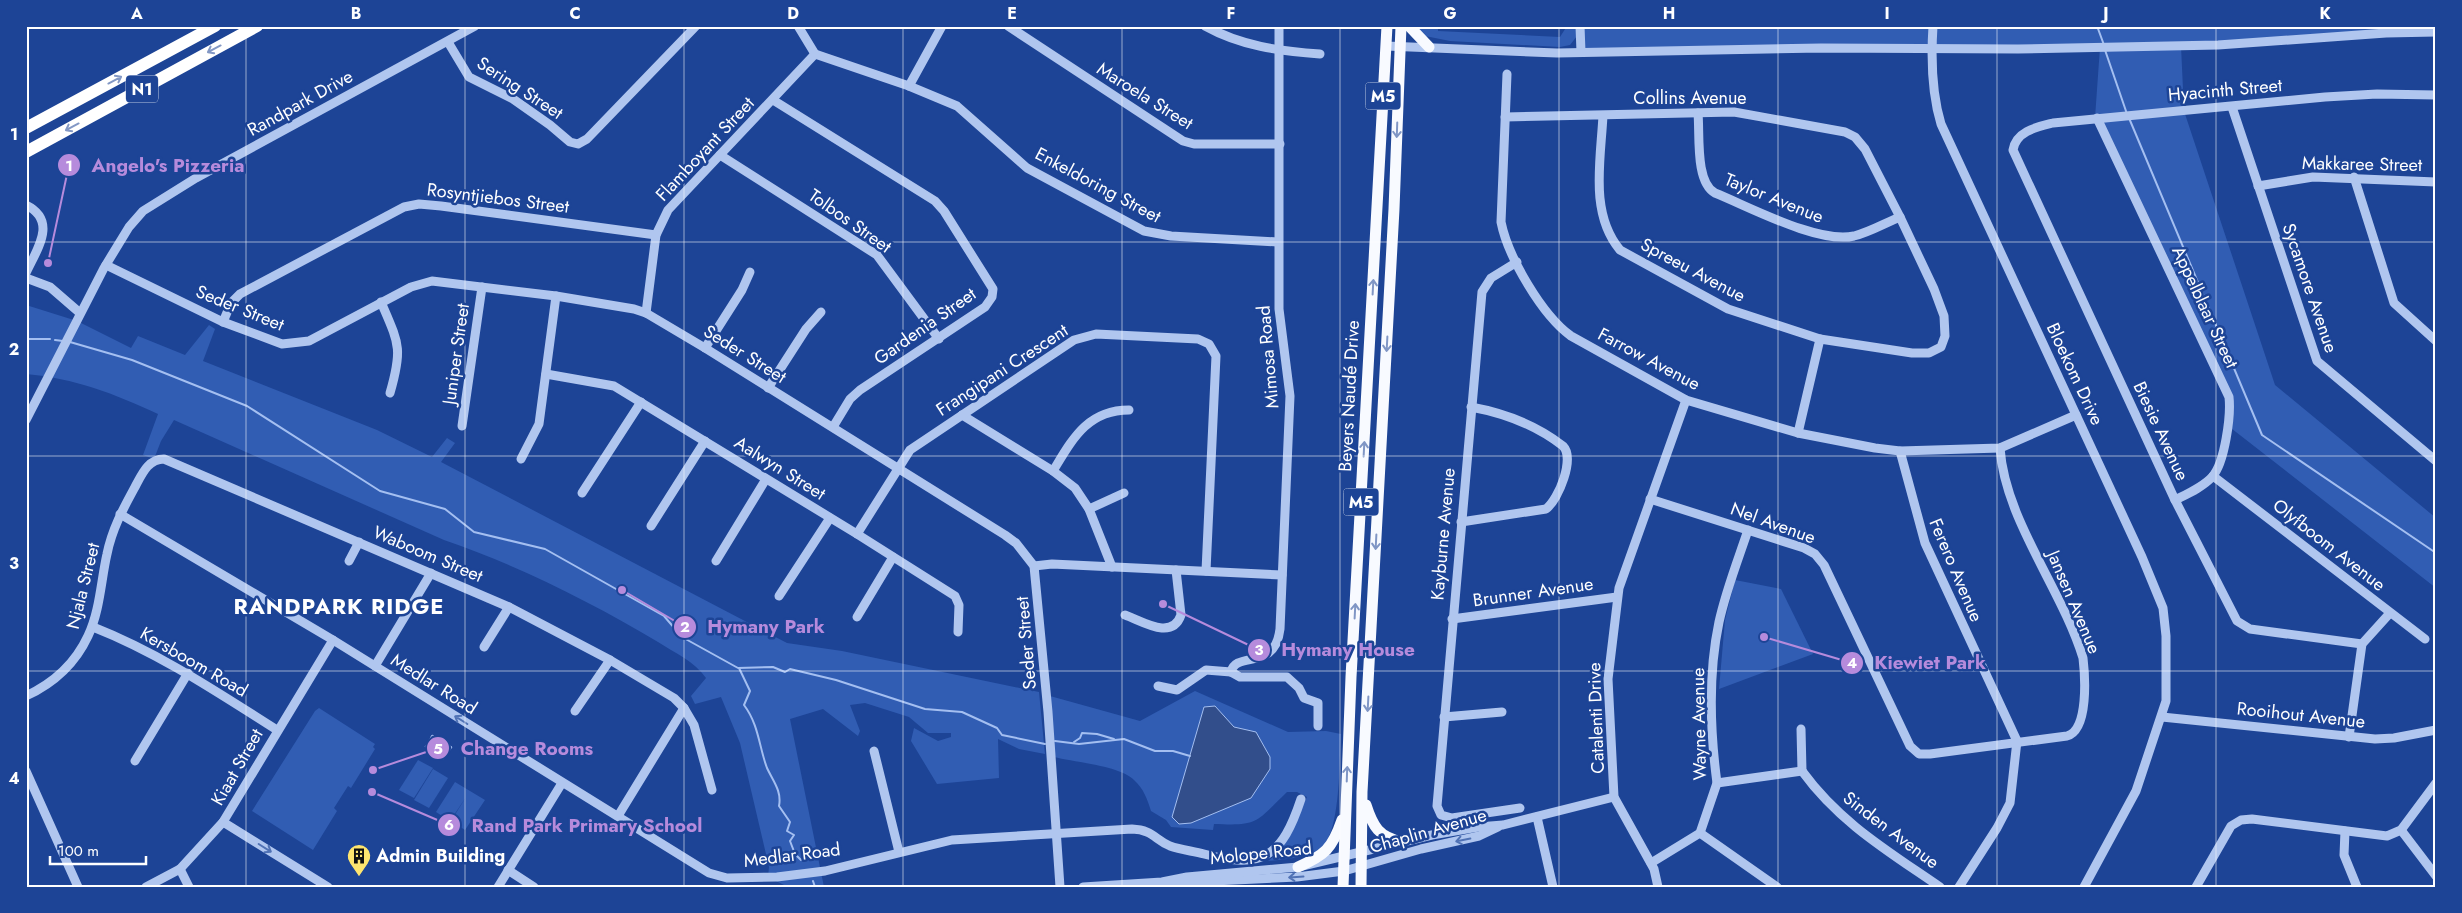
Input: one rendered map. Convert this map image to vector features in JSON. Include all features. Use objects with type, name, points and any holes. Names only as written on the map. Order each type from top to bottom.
[{"type":"highway","name":"N1","points":[[26,128],[215,26]]},
{"type":"highway","name":"N1","points":[[26,152],[257,26]]},
{"type":"main road","name":"Beyers Naudé Drive","points":[[1343,887],[1351,677],[1387,26]]},
{"type":"main road","name":"Beyers Naudé Drive","points":[[1361,887],[1363,853],[1362,792],[1394,209],[1402,26]]},
{"type":"main road","points":[[1409,26],[1429,47]]},
{"type":"main road","points":[[1362,792],[1375,828],[1385,837],[1402,842]]},
{"type":"main road","points":[[1298,867],[1322,856],[1330,848],[1346,808]]},
{"type":"street","name":"Randpark Drive","points":[[26,420],[106,265],[133,221],[146,208],[170,193],[475,26]]},
{"type":"street","name":"Sering Street","points":[[448,42],[469,77],[529,109],[570,142],[578,144],[587,140],[696,26]]},
{"type":"street","points":[[798,26],[815,54]]},
{"type":"street","points":[[909,86],[942,26]]},
{"type":"street","name":"Maroela Street","points":[[1008,26],[1182,141],[1194,144],[1280,144]]},
{"type":"street","points":[[1205,26],[1243,43],[1281,51],[1320,54]]},
{"type":"street","name":"Mimosa Road","points":[[1230,672],[1232,667],[1267,655],[1276,646],[1280,629],[1290,396],[1279,309],[1280,26]]},
{"type":"street","points":[[1580,26],[1581,52]]},
{"type":"street","name":"Bloekom Drive","points":[[1934,26],[1932,48],[1937,110],[1941,124],[2150,575],[2163,608],[2167,684],[2166,702],[2162,717],[2136,791],[2084,887]]},
{"type":"street","points":[[1386,46],[1581,52],[2105,47],[2218,45],[2386,33],[2436,32]]},
{"type":"street","name":"Enkeldoring Street","points":[[815,54],[909,86],[956,106],[970,115],[1027,168],[1144,231],[1171,236],[1278,242]]},
{"type":"street","name":"Flamboyant Street","points":[[646,313],[656,235],[668,210],[815,54]]},
{"type":"street","name":"Farrow Avenue","points":[[1507,74],[1501,222],[1505,239],[1517,262],[1546,310],[1562,330],[1686,400],[1798,434],[1900,451],[2000,448],[2076,415]]},
{"type":"street","name":"Hyacinth Street","points":[[2020,136],[2032,129],[2053,123],[2097,118],[2353,95],[2436,95]]},
{"type":"street","name":"Gardenia Street","points":[[773,100],[921,191],[944,211],[992,284],[993,293],[990,302],[939,339],[855,394],[833,427]]},
{"type":"street","name":"Sycamore Avenue","points":[[2232,107],[2317,361],[2436,461]]},
{"type":"street","name":"Collins Avenue","points":[[1505,117],[1748,113],[1845,132],[1855,137],[1865,150],[1900,216],[1940,303],[1945,330],[1944,342]]},
{"type":"street","name":"Taylor Avenue","points":[[1698,114],[1702,177],[1708,188],[1716,193],[1811,232],[1834,237],[1858,234],[1900,216]]},
{"type":"street","name":"Spreeu Avenue","points":[[1603,115],[1600,205],[1610,235],[1620,250],[1728,309],[1820,339],[1912,353],[1936,350],[1944,342]]},
{"type":"street","name":"Appelblaar Street","points":[[2097,118],[2228,392],[2228,425],[2219,463],[2213,476]]},
{"type":"street","name":"Biesie Avenue","points":[[2020,136],[2014,146],[2014,156],[2175,500],[2232,614],[2241,625],[2257,630],[2362,644]]},
{"type":"street","name":"Tolbos Street","points":[[720,155],[877,255],[939,339]]},
{"type":"street","points":[[2354,177],[2394,303],[2436,341]]},
{"type":"street","name":"Makkaree Street","points":[[2258,186],[2302,178],[2354,177],[2436,182]]},
{"type":"street","points":[[26,205],[41,216],[44,224],[43,234],[26,273]]},
{"type":"street","name":"Rosyntjiebos Street","points":[[223,322],[231,303],[240,294],[408,205],[440,206],[656,235]]},
{"type":"street","name":"Kayburne Avenue","points":[[1452,818],[1441,815],[1437,806],[1482,292],[1490,278],[1517,262]]},
{"type":"street","name":"Seder Street","points":[[106,265],[223,322],[271,341],[291,344],[320,335],[410,287],[426,282],[556,296],[622,306],[646,313],[1005,535],[1016,543],[1034,566],[1048,712],[1060,887]]},
{"type":"street","points":[[705,348],[742,290],[750,272]]},
{"type":"street","points":[[26,278],[50,287],[80,313]]},
{"type":"street","name":"Juniper Street","points":[[462,426],[482,287]]},
{"type":"street","points":[[521,459],[537,430],[556,296]]},
{"type":"street","points":[[381,302],[394,332],[399,353],[398,368],[390,393]]},
{"type":"street","points":[[768,388],[806,329],[822,312]]},
{"type":"street","name":"Frangipani Crescent","points":[[857,534],[897,468],[916,445],[1081,336],[1096,334],[1205,341],[1212,347],[1216,356],[1206,571]]},
{"type":"street","points":[[1798,434],[1820,339]]},
{"type":"street","name":"Aalwyn Street","points":[[546,374],[608,384],[641,402],[857,534],[955,596],[959,605],[958,632]]},
{"type":"street","name":"Catalenti Drive","points":[[1658,887],[1651,863],[1614,797],[1608,679],[1617,597],[1686,400]]},
{"type":"street","points":[[582,493],[641,402]]},
{"type":"street","points":[[1461,522],[1546,509],[1552,503],[1559,490],[1568,458],[1566,449],[1563,446],[1534,428],[1505,414],[1471,407]]},
{"type":"street","points":[[1053,471],[1075,436],[1085,426],[1109,411],[1129,410]]},
{"type":"street","points":[[962,415],[1053,471],[1075,488],[1089,510],[1112,567]]},
{"type":"street","points":[[651,526],[705,441]]},
{"type":"street","name":"Jansen Avenue","points":[[1916,752],[1930,754],[2017,741],[2067,736],[2074,732],[2083,707],[2084,670],[2079,645],[2010,496],[2001,465],[2000,448]]},
{"type":"street","name":"Ferero Avenue","points":[[1900,451],[1925,543],[2017,741]]},
{"type":"street","name":"Waboom Street","points":[[149,465],[158,460],[169,461],[509,608],[610,660],[674,698],[684,708]]},
{"type":"street","name":"Njala Street","points":[[26,696],[51,682],[69,666],[79,653],[92,627],[111,536],[120,514],[149,465]]},
{"type":"street","points":[[2175,500],[2213,476]]},
{"type":"street","name":"Olyfboom Avenue","points":[[2213,476],[2425,639]]},
{"type":"street","points":[[716,561],[766,479]]},
{"type":"street","points":[[1089,510],[1124,493]]},
{"type":"street","name":"Nel Avenue","points":[[1650,500],[1804,548],[1820,559],[1910,746],[1916,752]]},
{"type":"street","name":"Medlar Road","points":[[120,514],[333,640],[562,783],[709,873],[721,878],[777,877],[816,872],[958,840],[1141,829],[1154,834],[1170,846],[1180,849],[1230,860],[1255,860],[1265,856],[1278,846],[1291,826],[1301,799]]},
{"type":"street","points":[[779,596],[830,518]]},
{"type":"street","name":"Wayne Avenue","points":[[1700,833],[1717,783],[1712,691],[1717,632],[1728,590],[1748,530]]},
{"type":"street","points":[[349,561],[359,542]]},
{"type":"street","points":[[857,617],[893,557]]},
{"type":"street","points":[[1034,566],[1052,564],[1282,575]]},
{"type":"street","points":[[1125,615],[1164,629],[1172,626],[1181,615],[1176,570]]},
{"type":"street","points":[[375,666],[431,573]]},
{"type":"street","name":"Brunner Avenue","points":[[1452,619],[1617,597]]},
{"type":"street","points":[[484,647],[509,608]]},
{"type":"street","points":[[2349,737],[2362,644],[2390,613]]},
{"type":"street","name":"Kersboom Road","points":[[92,627],[143,648],[188,673],[277,730]]},
{"type":"street","name":"Kiaat Street","points":[[146,887],[180,869],[223,822],[333,640]]},
{"type":"street","points":[[575,711],[610,660]]},
{"type":"street","points":[[1158,686],[1177,690],[1206,670],[1230,672],[1240,677],[1287,676],[1299,688],[1304,698],[1318,703],[1318,726]]},
{"type":"street","points":[[135,761],[188,673]]},
{"type":"street","points":[[684,708],[696,731],[712,790]]},
{"type":"street","points":[[618,816],[684,708]]},
{"type":"street","points":[[1444,717],[1502,712]]},
{"type":"street","name":"Rooihout Avenue","points":[[2162,717],[2349,737],[2394,738],[2436,730]]},
{"type":"street","points":[[1717,783],[1802,771],[1801,729]]},
{"type":"street","points":[[1959,887],[1998,828],[2010,803],[2017,741]]},
{"type":"street","points":[[874,751],[899,852]]},
{"type":"street","points":[[26,771],[78,887]]},
{"type":"street","name":"Sinden Avenue","points":[[1802,771],[1826,800],[1848,822],[1940,887]]},
{"type":"street","points":[[498,887],[562,783]]},
{"type":"street","points":[[2197,886],[2228,830],[2234,823],[2241,820],[2382,836],[2401,830],[2436,783]]},
{"type":"street","name":"Chaplin Avenue","points":[[1363,853],[1449,831],[1503,825],[1614,797]]},
{"type":"street","name":"Chaplin Avenue","points":[[1452,818],[1520,808]]},
{"type":"street","points":[[1537,817],[1553,887]]},
{"type":"street","points":[[223,822],[328,887]]},
{"type":"street","name":"Chaplin Avenue","points":[[1362,867],[1421,849],[1479,836],[1503,825]]},
{"type":"street","points":[[2401,830],[2436,876]]},
{"type":"street","points":[[2345,831],[2344,855],[2357,887]]},
{"type":"street","points":[[1651,863],[1700,833],[1777,887]]},
{"type":"street","name":"Molope Road","points":[[1083,887],[1162,882],[1187,877],[1298,867],[1363,853]]},
{"type":"street","name":"Molope Road","points":[[1162,882],[1183,884],[1287,878],[1362,867]]},
{"type":"street","points":[[180,869],[190,887]]},
{"type":"street","points":[[508,870],[534,887]]},
{"type":"shaded area","points":[[1414,26],[1438,26],[1438,31],[1560,37],[1567,26],[1576,26],[1577,36],[1570,45],[1560,47],[1450,41],[1425,36]]},
{"type":"shaded area","points":[[1583,26],[1827,26],[1901,29],[1945,26],[2436,26],[2436,32],[2181,46],[2184,111],[2275,385],[2436,518],[2436,588],[2227,425],[2226,397],[2095,118],[2100,47],[1580,51]]},
{"type":"shaded area","points":[[26,305],[77,321],[131,348],[138,336],[185,355],[209,325],[215,329],[203,361],[377,430],[432,457],[447,438],[455,443],[441,462],[787,643],[842,651],[1039,692],[1045,754],[1019,749],[998,739],[999,778],[937,784],[911,741],[914,728],[938,741],[951,737],[951,733],[928,733],[909,717],[865,703],[850,705],[860,731],[858,736],[823,709],[790,719],[824,887],[788,887],[768,877],[769,867],[740,743],[721,697],[695,704],[691,696],[706,678],[690,662],[633,627],[553,585],[444,540],[174,420],[161,441],[154,459],[143,455],[158,414],[78,383],[26,374]]},
{"type":"shaded area","points":[[1735,580],[1781,589],[1813,654],[1719,689],[1725,620]]},
{"type":"shaded area","points":[[1195,691],[1288,732],[1326,731],[1341,734],[1338,796],[1335,813],[1332,829],[1327,841],[1320,849],[1301,857],[1268,861],[1276,855],[1287,840],[1307,797],[1297,792],[1287,792],[1262,816],[1248,823],[1214,824],[1213,830],[1171,827],[1166,820],[1151,811],[1143,791],[1128,775],[1097,765],[1054,757],[1050,696],[1140,721]]},
{"type":"shaded area","points":[[1215,706],[1234,727],[1256,732],[1270,757],[1270,769],[1251,798],[1191,823],[1179,824],[1172,817],[1204,707]]},
{"type":"shaded area","points":[[319,708],[375,744],[373,747],[375,749],[351,788],[348,786],[334,808],[337,811],[313,850],[252,811],[315,711]]},
{"type":"shaded area","points":[[432,735],[452,747],[444,759],[425,747]]},
{"type":"shaded area","points":[[418,760],[433,768],[414,798],[399,790]]},
{"type":"shaded area","points":[[433,769],[448,778],[429,808],[414,800]]},
{"type":"shaded area","points":[[455,782],[485,800],[465,830],[451,821],[466,797],[450,821],[436,812]]},
{"type":"waterway","points":[[2097,26],[2104,45]]},
{"type":"waterway","points":[[2105,50],[2127,114]]},
{"type":"waterway","points":[[2129,118],[2262,435],[2436,553]]},
{"type":"waterway","points":[[26,339],[50,339]]},
{"type":"waterway","points":[[55,340],[63,341]]},
{"type":"waterway","points":[[70,342],[132,360],[247,406],[380,491],[445,509],[474,532],[545,549],[664,616],[682,637],[738,668],[773,667],[785,672],[790,669],[836,680],[925,709],[962,712],[997,728],[1002,735],[1045,744]]},
{"type":"waterway","points":[[739,668],[750,691],[744,705],[753,720],[764,760],[778,791],[779,806],[790,822],[787,831],[794,835],[790,841],[795,854],[801,860]]},
{"type":"waterway","points":[[1074,742],[1080,738],[1082,733],[1097,734],[1114,739]]},
{"type":"waterway","points":[[1055,741],[1079,744],[1124,739],[1155,751],[1173,751],[1190,756]]},
{"type":"waterway","points":[[813,881],[815,887]]},
{"type":"place","name":"Angelo's Pizzeria","points":[[48,263]]},
{"type":"place","name":"Hymany Park","points":[[622,590]]},
{"type":"place","name":"Hymany House","points":[[1163,604]]},
{"type":"place","name":"Kiewiet Park","points":[[1764,637]]},
{"type":"place","name":"Change Rooms","points":[[373,770]]},
{"type":"place","name":"Rand Park Primary School","points":[[372,792]]},
{"type":"place","name":"Admin Building","points":[[359,877]]},
{"type":"district","name":"RANDPARK RIDGE","points":[[339,606]]}]
